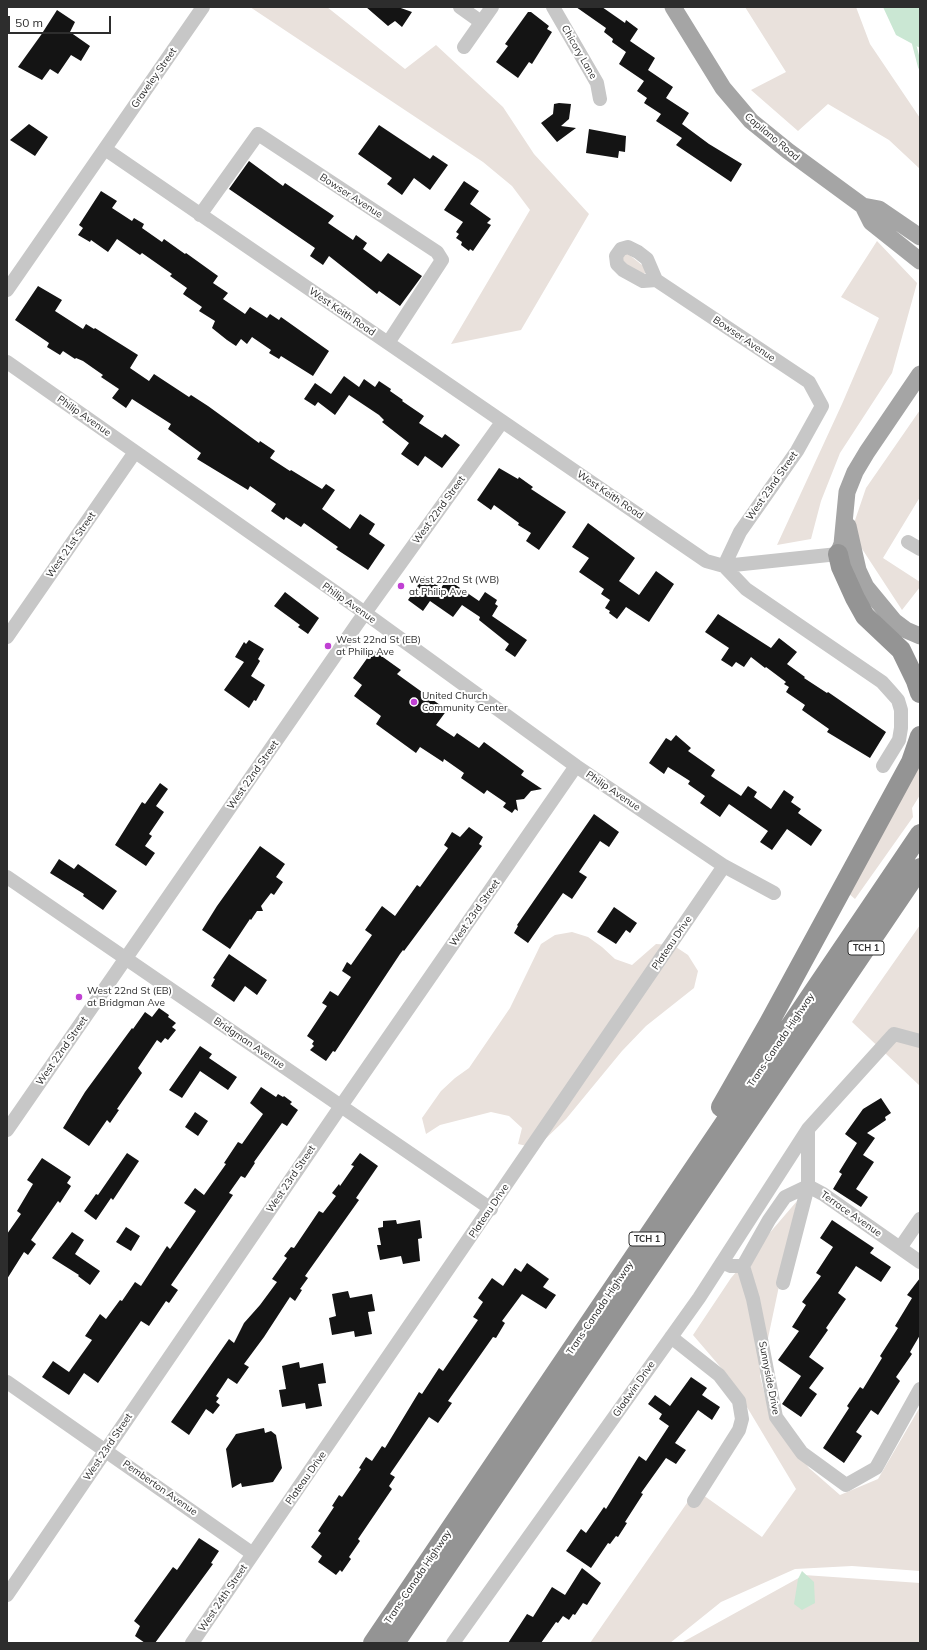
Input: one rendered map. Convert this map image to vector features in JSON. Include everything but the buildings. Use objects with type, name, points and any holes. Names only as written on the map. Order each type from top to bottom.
[{"type":"highway","points":[[838,554],[841,567],[865,616],[901,650],[916,680],[920,693]]},
{"type":"highway","points":[[595,1316],[729,1093],[769,1023],[911,762],[920,736]]},
{"type":"highway","name":"Trans-Canada Highway","points":[[373,1643],[920,834]]},
{"type":"highway","name":"Trans-Canada Highway","points":[[395,1643],[920,868]]},
{"type":"highway","points":[[811,1029],[920,891]]},
{"type":"main road","name":"Capilano Road","points":[[672,8],[723,88],[751,121],[788,151],[863,206],[879,209],[920,237]]},
{"type":"main road","name":"Capilano Road","points":[[863,206],[871,222],[914,257]]},
{"type":"main road","points":[[914,257],[920,274]]},
{"type":"main road","points":[[866,587],[855,580],[845,561],[838,554],[842,544],[846,516],[847,492],[856,472],[920,374]]},
{"type":"main road","points":[[846,516],[858,570],[866,587],[894,622],[906,630],[920,636]]},
{"type":"street","name":"Graveley Street","points":[[105,149],[203,7]]},
{"type":"street","points":[[460,7],[481,22]]},
{"type":"street","points":[[464,47],[492,7]]},
{"type":"street","name":"Chicory Lane","points":[[553,7],[597,83],[600,100]]},
{"type":"street","name":"Bowser Avenue","points":[[200,215],[258,134],[437,252],[442,260],[388,343]]},
{"type":"street","name":"West Keith Road","points":[[105,149],[706,561],[724,566],[838,554]]},
{"type":"street","points":[[7,290],[105,149]]},
{"type":"street","name":"Bowser Avenue","points":[[656,280],[809,382],[822,406]]},
{"type":"street","name":"Philip Avenue","points":[[7,362],[365,613],[576,766],[724,866],[774,893]]},
{"type":"street","name":"West 23nd Street","points":[[724,566],[740,532],[797,450],[822,406]]},
{"type":"street","name":"West 22nd Street","points":[[7,1130],[365,613],[502,422]]},
{"type":"street","name":"West 21st Street","points":[[7,637],[135,452]]},
{"type":"street","points":[[908,542],[920,549]]},
{"type":"street","name":"West Keith Road","points":[[724,566],[746,589],[882,682],[898,700],[901,710],[899,740],[883,766]]},
{"type":"street","name":"West 23rd Street","points":[[7,1595],[341,1106],[576,766]]},
{"type":"street","name":"Plateau Drive","points":[[253,1554],[491,1209],[724,866]]},
{"type":"street","name":"Bridgman Avenue","points":[[7,877],[491,1209]]},
{"type":"street","points":[[784,1283],[808,1186],[808,1129],[894,1034],[920,1041]]},
{"type":"street","name":"Gladwin Drive","points":[[453,1643],[671,1337],[722,1262],[808,1129]]},
{"type":"street","points":[[722,1262],[731,1266],[743,1266],[769,1220],[786,1197],[808,1186]]},
{"type":"street","name":"Terrace Avenue","points":[[808,1186],[823,1194],[920,1262]]},
{"type":"street","points":[[900,1248],[920,1219]]},
{"type":"street","name":"Sunnyside Drive","points":[[743,1266],[754,1306],[776,1417],[802,1453],[846,1485],[876,1468],[920,1388]]},
{"type":"street","points":[[671,1337],[719,1376],[739,1401],[742,1419],[739,1430],[694,1501]]},
{"type":"street","name":"Pemberton Avenue","points":[[7,1382],[253,1554]]},
{"type":"street","name":"West 24th Street","points":[[192,1643],[253,1554]]},
{"type":"shaded area","points":[[250,7],[327,7],[405,69],[436,45],[503,107],[534,154],[589,214],[521,330],[451,344],[530,210],[512,186],[483,162]]},
{"type":"shaded area","points":[[745,7],[856,7],[870,44],[920,118],[920,169],[889,140],[828,104],[798,131],[751,90],[786,72]]},
{"type":"shaded area","points":[[883,7],[920,7],[920,48],[896,35]]},
{"type":"shaded area","points":[[877,241],[917,283],[892,373],[840,453],[821,501],[811,539],[777,545],[842,404],[879,318],[841,297]]},
{"type":"shaded area","points":[[627,253],[647,269],[647,273],[643,274],[622,262],[621,257]]},
{"type":"shaded area","points":[[920,410],[920,497],[883,558],[920,582],[920,587],[902,610],[851,532],[866,488]]},
{"type":"shaded area","points":[[920,759],[920,795],[912,808],[913,817],[855,899],[848,893]]},
{"type":"shaded area","points":[[920,925],[920,1086],[852,1022]]},
{"type":"shaded area","points":[[572,932],[588,937],[615,959],[632,965],[656,944],[673,945],[688,955],[698,971],[694,988],[646,1026],[622,1051],[566,1119],[536,1148],[518,1144],[522,1128],[509,1116],[491,1112],[440,1125],[426,1134],[422,1118],[441,1091],[469,1068],[510,1008],[541,944],[555,935]]},
{"type":"shaded area","points":[[797,1201],[760,1376],[771,1419],[809,1468],[840,1495],[878,1479],[920,1407],[920,1571],[852,1566],[795,1569],[721,1602],[670,1643],[590,1643],[696,1490],[762,1537],[796,1489],[729,1377],[693,1335],[731,1278]]},
{"type":"shaded area","points":[[802,1571],[814,1582],[815,1603],[802,1610],[794,1604],[798,1579]]},
{"type":"shaded area","points":[[804,1575],[920,1583],[920,1643],[681,1643]]},
{"type":"waterway","points":[[913,40],[920,67]]},
{"type":"place","name":"West 22nd St (WB) at Philip Ave","points":[[401,586]]},
{"type":"place","name":"West 22nd St (EB) at Philip Ave","points":[[328,646]]},
{"type":"place","name":"United Church Community Center","points":[[414,702]]},
{"type":"place","name":"West 22nd St (EB) at Bridgman Ave","points":[[79,997]]}]
